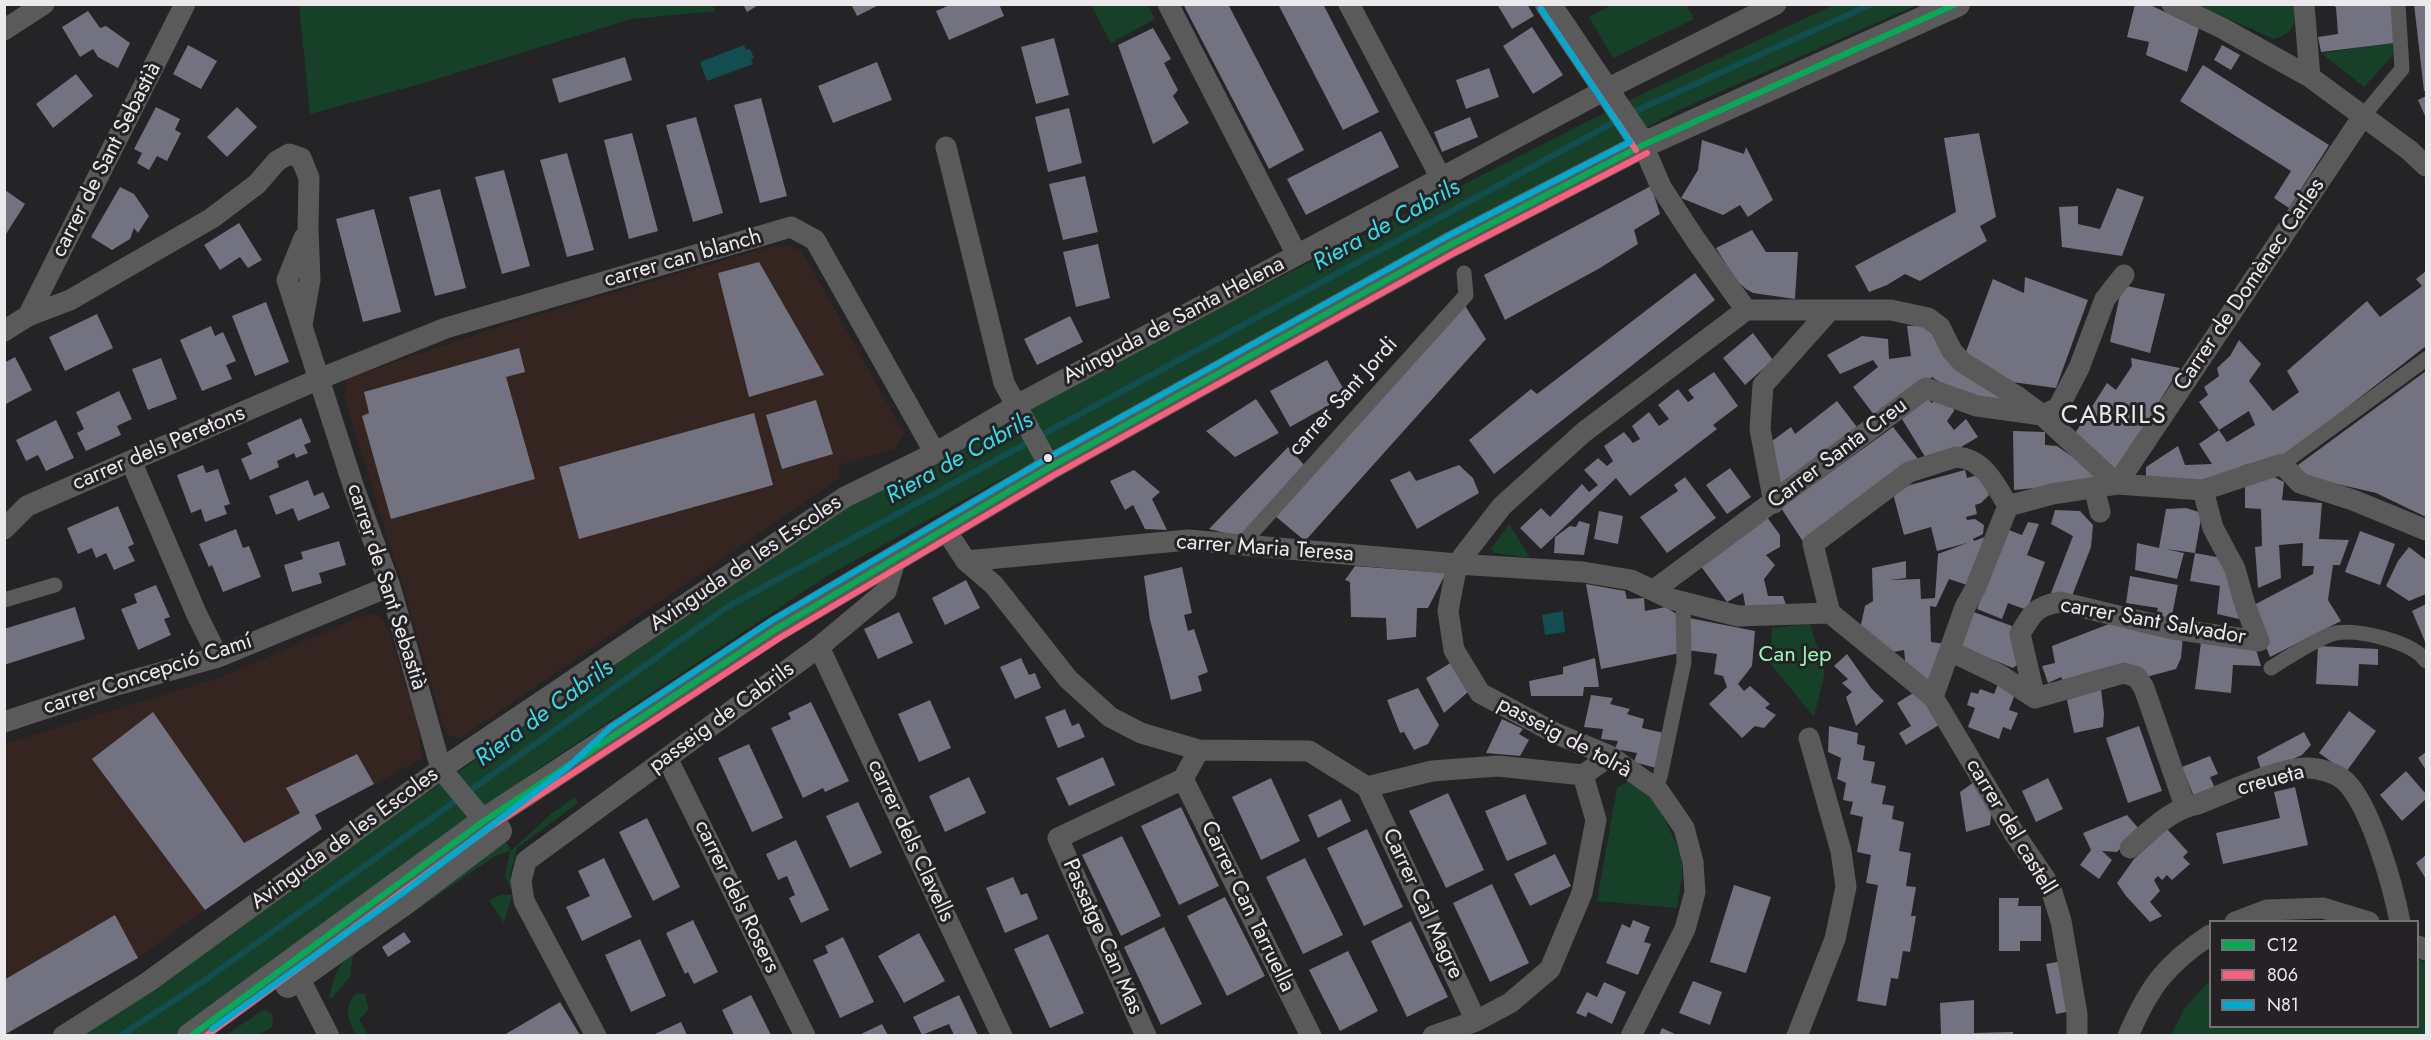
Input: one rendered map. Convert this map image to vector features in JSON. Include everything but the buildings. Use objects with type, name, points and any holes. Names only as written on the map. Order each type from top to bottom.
[{"type":"street","points":[[4,30],[44,4]]},
{"type":"street","name":"carrer de Sant Sebastià","points":[[28,316],[185,4]]},
{"type":"street","points":[[1168,4],[1297,255]]},
{"type":"street","points":[[1349,4],[1441,178]]},
{"type":"street","points":[[1548,4],[1640,140],[1661,187],[1746,310]]},
{"type":"street","name":"Avinguda de Santa Helena","points":[[934,453],[1020,410],[1297,255],[1441,178],[1609,96],[1776,4]]},
{"type":"street","points":[[218,1035],[295,970],[486,823],[776,629],[945,529],[1047,462],[1640,140],[1957,4]]},
{"type":"street","points":[[2172,4],[2304,67],[2427,166]]},
{"type":"street","points":[[2304,4],[2304,67]]},
{"type":"street","points":[[2363,116],[2402,69],[2398,4]]},
{"type":"street","name":"Carrer de Domènec Carles","points":[[2117,484],[2363,116]]},
{"type":"street","points":[[946,147],[1004,383],[1047,462]]},
{"type":"street","name":"carrer de Sant Sebastià","points":[[4,331],[28,316],[70,300],[212,218],[257,184],[277,161],[289,154],[301,158],[309,178],[308,229],[287,280],[354,488],[390,585],[445,774],[486,823]]},
{"type":"street","name":"carrer can blanch","points":[[320,379],[446,328],[791,227],[815,240],[934,453]]},
{"type":"street","name":"carrer Sant Jordi","points":[[1241,545],[1466,295],[1464,273]]},
{"type":"street","points":[[2042,415],[2058,408],[2079,368],[2105,299],[2124,275]]},
{"type":"street","points":[[1457,564],[1502,506],[1584,432],[1746,310],[1891,310],[1928,318],[1940,327],[1952,351],[1962,362],[2042,415],[2117,484]]},
{"type":"street","points":[[1774,503],[1760,429],[1763,385],[1830,310]]},
{"type":"street","points":[[2008,506],[2052,494],[2117,484],[2203,490],[2282,464],[2427,359]]},
{"type":"street","name":"carrer dels Peretons","points":[[4,529],[27,506],[320,379]]},
{"type":"street","name":"Carrer Santa Creu","points":[[1654,590],[1926,388],[1977,406],[2042,415]]},
{"type":"street","name":"Avinguda de les Escoles","points":[[63,1035],[148,982],[845,497],[934,453]]},
{"type":"street","points":[[1956,457],[1972,462],[1991,476],[2008,506],[1975,589],[1965,607],[1933,697],[1830,613],[1813,544],[1910,472],[1956,457]]},
{"type":"street","points":[[131,461],[196,615],[218,657]]},
{"type":"street","points":[[2282,464],[2300,483],[2353,500],[2427,530]]},
{"type":"street","points":[[2094,488],[2100,512]]},
{"type":"street","name":"carrer Sant Salvador","points":[[2035,698],[2020,634],[2028,619],[2042,605],[2060,602],[2173,629],[2259,641],[2245,605],[2235,569],[2213,528],[2203,490]]},
{"type":"street","points":[[945,529],[966,561],[994,585],[1068,679],[1110,717],[1141,733],[1199,750],[1309,751],[1367,788],[1432,771],[1498,766],[1583,775],[1610,756]]},
{"type":"street","name":"carrer Maria Teresa","points":[[966,561],[1188,540],[1457,564]]},
{"type":"street","name":"passeig de Cabrils","points":[[596,1035],[524,901],[521,881],[526,861],[819,647],[886,591],[896,558]]},
{"type":"street","points":[[1457,564],[1583,572],[1631,580],[1671,599],[1738,616],[1830,613]]},
{"type":"street","name":"passeig de tolrà","points":[[1457,564],[1448,611],[1454,650],[1480,693],[1557,734],[1610,756],[1654,788],[1684,828],[1693,862],[1695,892],[1685,930],[1631,1035]]},
{"type":"street","points":[[4,600],[55,585]]},
{"type":"street","name":"carrer Concepció Camí","points":[[4,722],[116,685],[218,657],[390,585]]},
{"type":"street","points":[[1654,788],[1660,777],[1684,662],[1683,603]]},
{"type":"street","points":[[2271,668],[2336,633],[2377,636],[2421,654],[2427,661]]},
{"type":"street","name":"carrer dels Clavells","points":[[819,647],[1002,1035]]},
{"type":"street","points":[[1950,651],[2000,675],[2035,698],[2124,673],[2137,677],[2144,688],[2185,806]]},
{"type":"street","name":"carrer del castell","points":[[1933,697],[2014,833],[2050,886],[2061,921],[2077,1014],[2077,1035]]},
{"type":"street","points":[[1797,1035],[1835,939],[1846,887],[1841,851],[1809,738]]},
{"type":"street","points":[[1183,779],[1199,750]]},
{"type":"street","name":"carrer dels Rosers","points":[[667,758],[805,1035]]},
{"type":"street","name":"creueta","points":[[2130,848],[2155,826],[2185,806],[2198,804],[2273,775],[2306,768],[2328,771],[2345,781],[2372,821],[2400,920]]},
{"type":"street","points":[[1433,1035],[1476,1022],[1510,1002],[1550,969],[1582,893],[1596,820],[1583,775]]},
{"type":"street","name":"Passatge Can Mas","points":[[1146,1035],[1058,838],[1183,779]]},
{"type":"street","name":"Carrer Can Tarruella","points":[[1183,779],[1311,1035]]},
{"type":"street","name":"Carrer Cal Magre","points":[[1367,788],[1476,1022]]},
{"type":"street","points":[[2238,920],[2267,910],[2323,908],[2365,920]]},
{"type":"street","points":[[2128,1035],[2140,1006],[2166,969],[2209,937]]},
{"type":"street","points":[[190,1035],[295,970]]},
{"type":"street","points":[[295,970],[329,1035]]},
{"type":"shaded area","points":[[787,245],[802,251],[904,433],[895,449],[836,466],[840,478],[461,738],[449,736],[443,726],[402,583],[346,403],[347,378],[510,323],[770,247]]},
{"type":"shaded area","points":[[371,614],[381,617],[387,628],[417,716],[422,759],[315,816],[314,818],[321,827],[138,958],[5,1036],[4,744],[221,677]]},
{"type":"green space","points":[[299,5],[712,5],[716,11],[631,19],[424,83],[310,114]]},
{"type":"green space","points":[[1091,5],[1148,5],[1155,19],[1111,43]]},
{"type":"green space","points":[[1611,5],[1686,5],[1694,19],[1613,58],[1589,17]]},
{"type":"green space","points":[[1834,5],[1917,5],[1681,109],[1319,303],[827,576],[532,773],[177,1035],[71,1036],[855,501],[1013,413],[1330,252],[1646,92]]},
{"type":"green space","points":[[2198,5],[2296,5],[2296,18],[2289,31],[2274,39]]},
{"type":"green space","points":[[2393,43],[2393,55],[2364,87],[2321,53]]},
{"type":"green space","points":[[1509,524],[1530,558],[1495,553],[1491,549]]},
{"type":"green space","name":"Can Jep","points":[[1810,624],[1825,672],[1814,717],[1770,663],[1772,628]]},
{"type":"green space","points":[[1629,781],[1655,799],[1682,856],[1682,879],[1677,908],[1597,901],[1617,788]]},
{"type":"green space","points":[[575,797],[578,803],[517,848],[510,876],[513,889],[510,888],[505,876],[510,851],[495,856],[362,948],[353,956],[350,977],[332,998],[329,998],[335,975],[349,951],[503,836],[511,851],[551,814]]},
{"type":"green space","points":[[501,895],[512,895],[504,923],[489,900]]},
{"type":"green space","points":[[2419,959],[2425,964],[2426,1035],[2171,1035],[2184,1009],[2209,981],[2209,1028],[2419,1028]]},
{"type":"green space","points":[[357,992],[364,993],[369,1009],[359,1020],[368,1035],[356,1035],[350,1023],[348,1008]]},
{"type":"green space","points":[[263,1010],[273,1015],[272,1027],[259,1035],[226,1035]]},
{"type":"water","points":[[744,45],[746,50],[750,49],[754,58],[751,59],[753,64],[707,81],[700,62]]},
{"type":"water","points":[[1563,611],[1565,632],[1545,635],[1542,615]]},
{"type":"waterway","name":"Riera de Cabrils","points":[[1629,114],[1872,4]]},
{"type":"waterway","name":"Riera de Cabrils","points":[[120,1036],[205,980],[727,607],[1620,119]]},
{"type":"transit line","name":"C12","points":[[191,1036],[484,821],[776,629],[1050,467],[1450,245],[1643,145],[1956,4]]},
{"type":"transit line","name":"806","points":[[1541,9],[1636,150]]},
{"type":"transit line","name":"N81","points":[[212,1029],[400,895],[567,768],[611,727],[771,621],[1046,459],[1446,237],[1630,142],[1541,9]]},
{"type":"transit line","name":"806","points":[[206,1036],[489,828],[781,637],[1054,475],[1454,253],[1647,153]]},
{"type":"district","name":"CABRILS","points":[[2114,417]]}]
